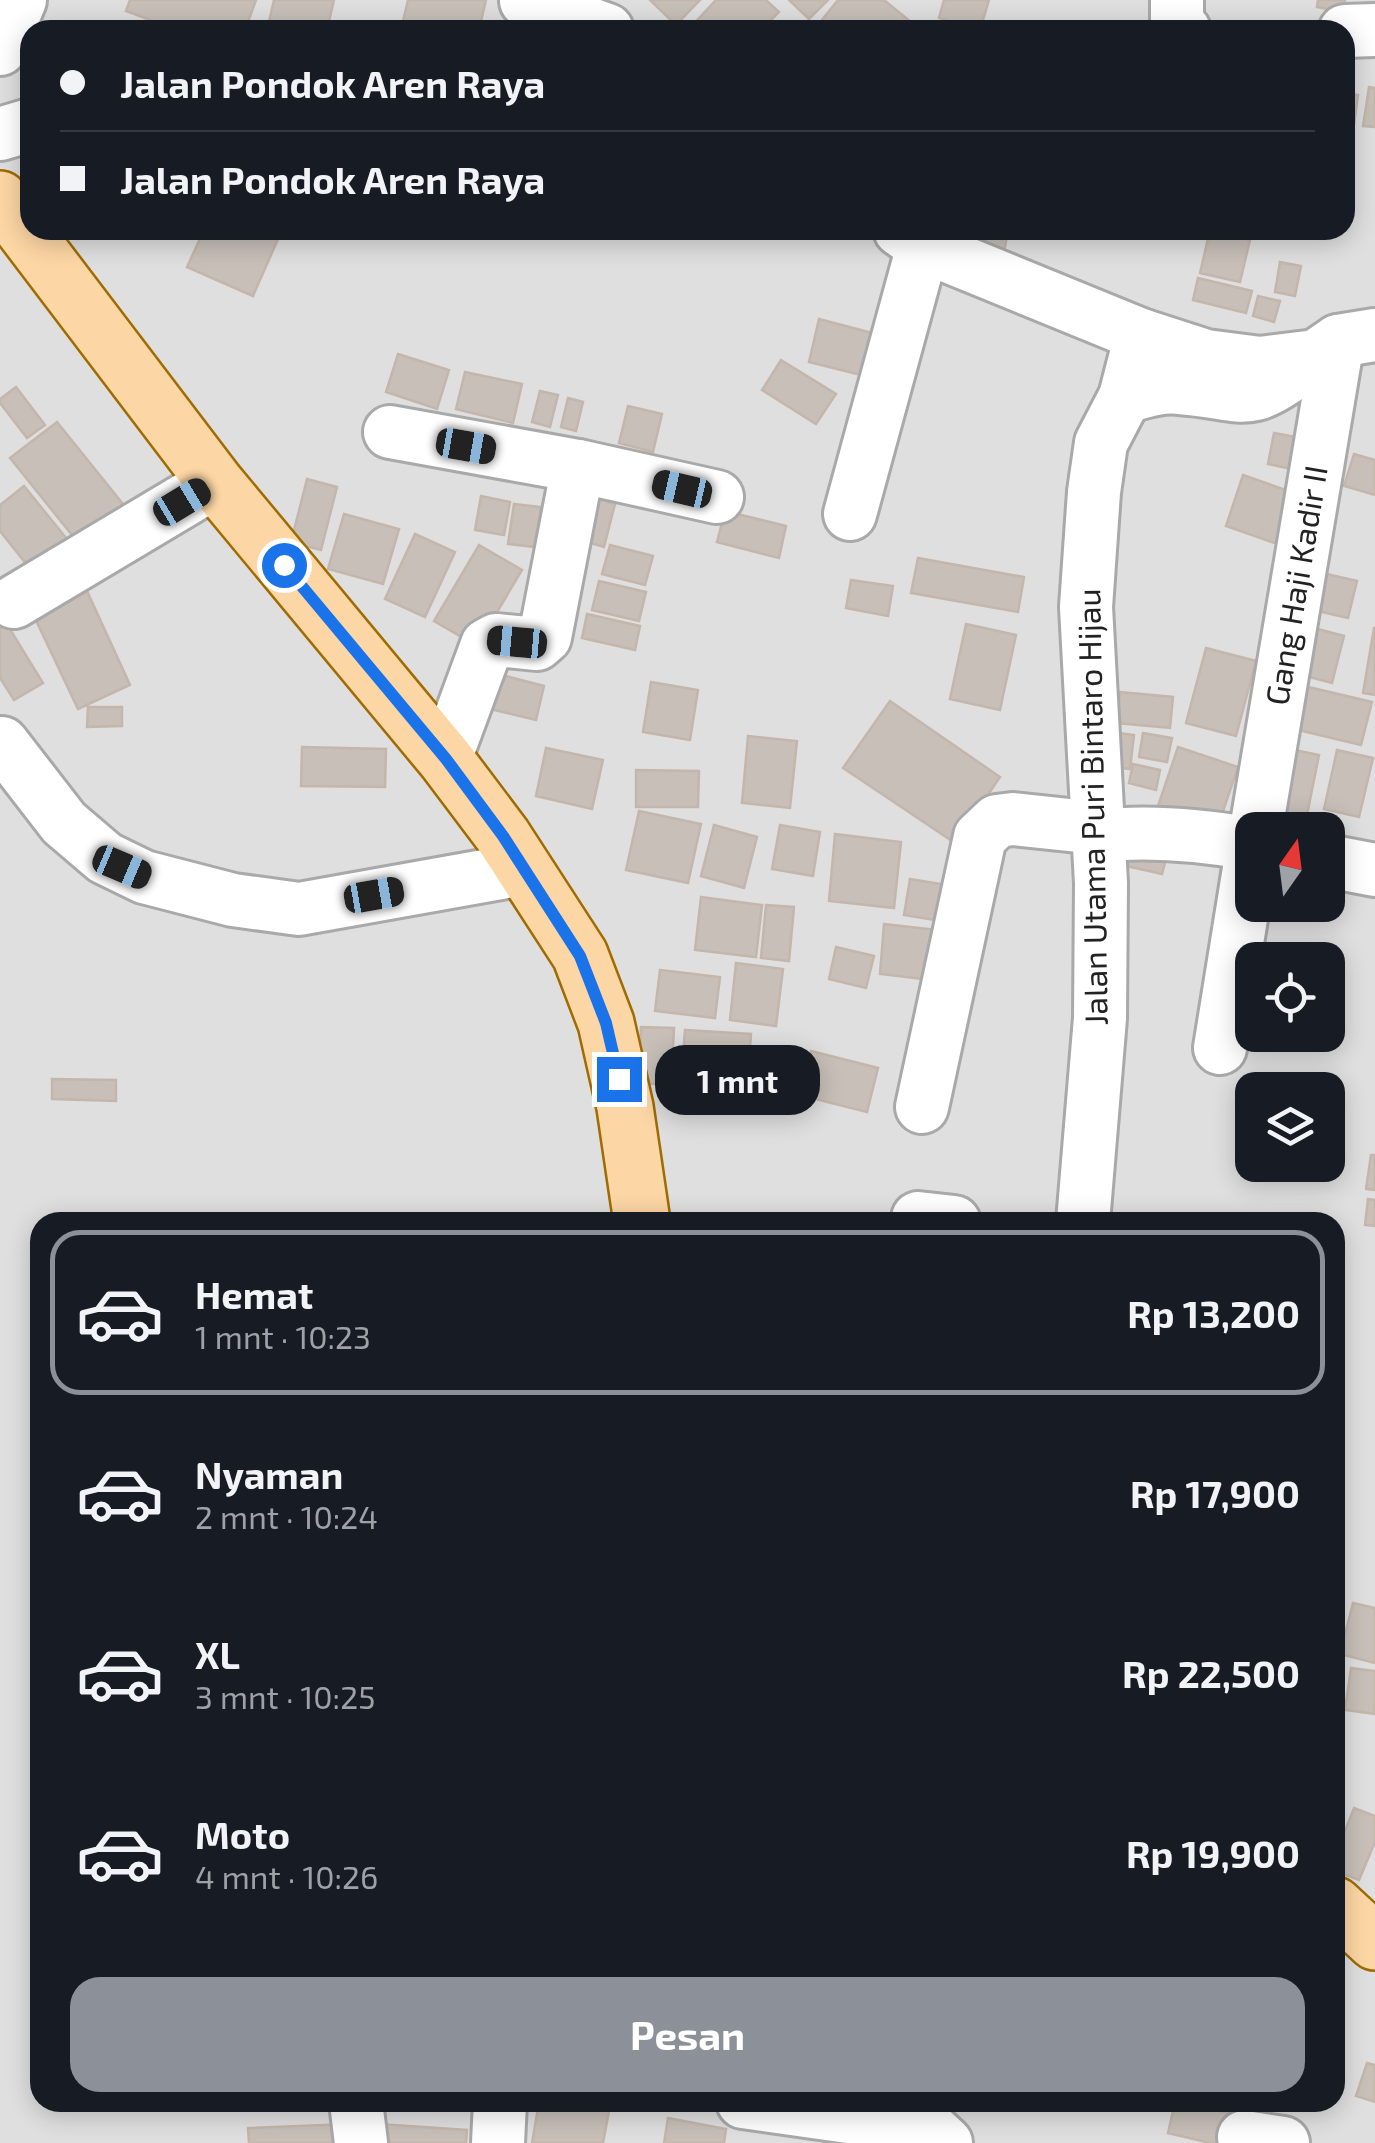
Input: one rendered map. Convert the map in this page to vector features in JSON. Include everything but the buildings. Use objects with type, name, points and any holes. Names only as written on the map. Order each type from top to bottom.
[{"type":"main road","points":[[1,202],[20,227]]},
{"type":"main road","points":[[30,240],[215,482],[446,759],[524,868],[580,956],[606,1023],[625,1107],[641,1212]]},
{"type":"main road","points":[[1345,1914],[1375,1942]]},
{"type":"street","points":[[0,48],[20,0]]},
{"type":"street","points":[[526,0],[580,20]]},
{"type":"street","points":[[850,514],[911,240]]},
{"type":"street","points":[[916,240],[1141,335],[1206,356],[1260,363],[1351,335]]},
{"type":"street","name":"Jalan Utama Puri Bintaro Hijau","points":[[1084,1212],[1100,1018],[1098,832],[1086,606],[1101,443],[1125,397],[1141,335]]},
{"type":"street","points":[[1125,397],[1161,388],[1181,388],[1242,398],[1276,388],[1351,335]]},
{"type":"street","name":"Gang Haji Kadir II","points":[[1259,812],[1351,335]]},
{"type":"street","points":[[390,432],[578,466],[717,497]]},
{"type":"street","points":[[446,759],[488,645],[496,640],[537,644],[545,637],[578,466]]},
{"type":"street","points":[[14,602],[215,482]]},
{"type":"street","points":[[2,743],[64,823],[105,858],[144,877],[216,895],[299,909],[524,868]]},
{"type":"street","points":[[922,1107],[980,838],[997,821],[1013,819],[1098,832],[1203,835],[1235,843]]},
{"type":"street","points":[[1345,864],[1375,870]]},
{"type":"street","points":[[1220,1048],[1240,922]]},
{"type":"street","points":[[357,2112],[361,2143]]},
{"type":"street","points":[[498,2143],[500,2112]]},
{"type":"street","points":[[813,2112],[934,2130],[946,2143]]},
{"type":"shaded area","points":[[0,0],[1375,0],[1375,2143],[0,2143]]},
{"type":"route","points":[[284,565],[446,759],[503,836],[580,956],[606,1023],[619,1079]]}]
